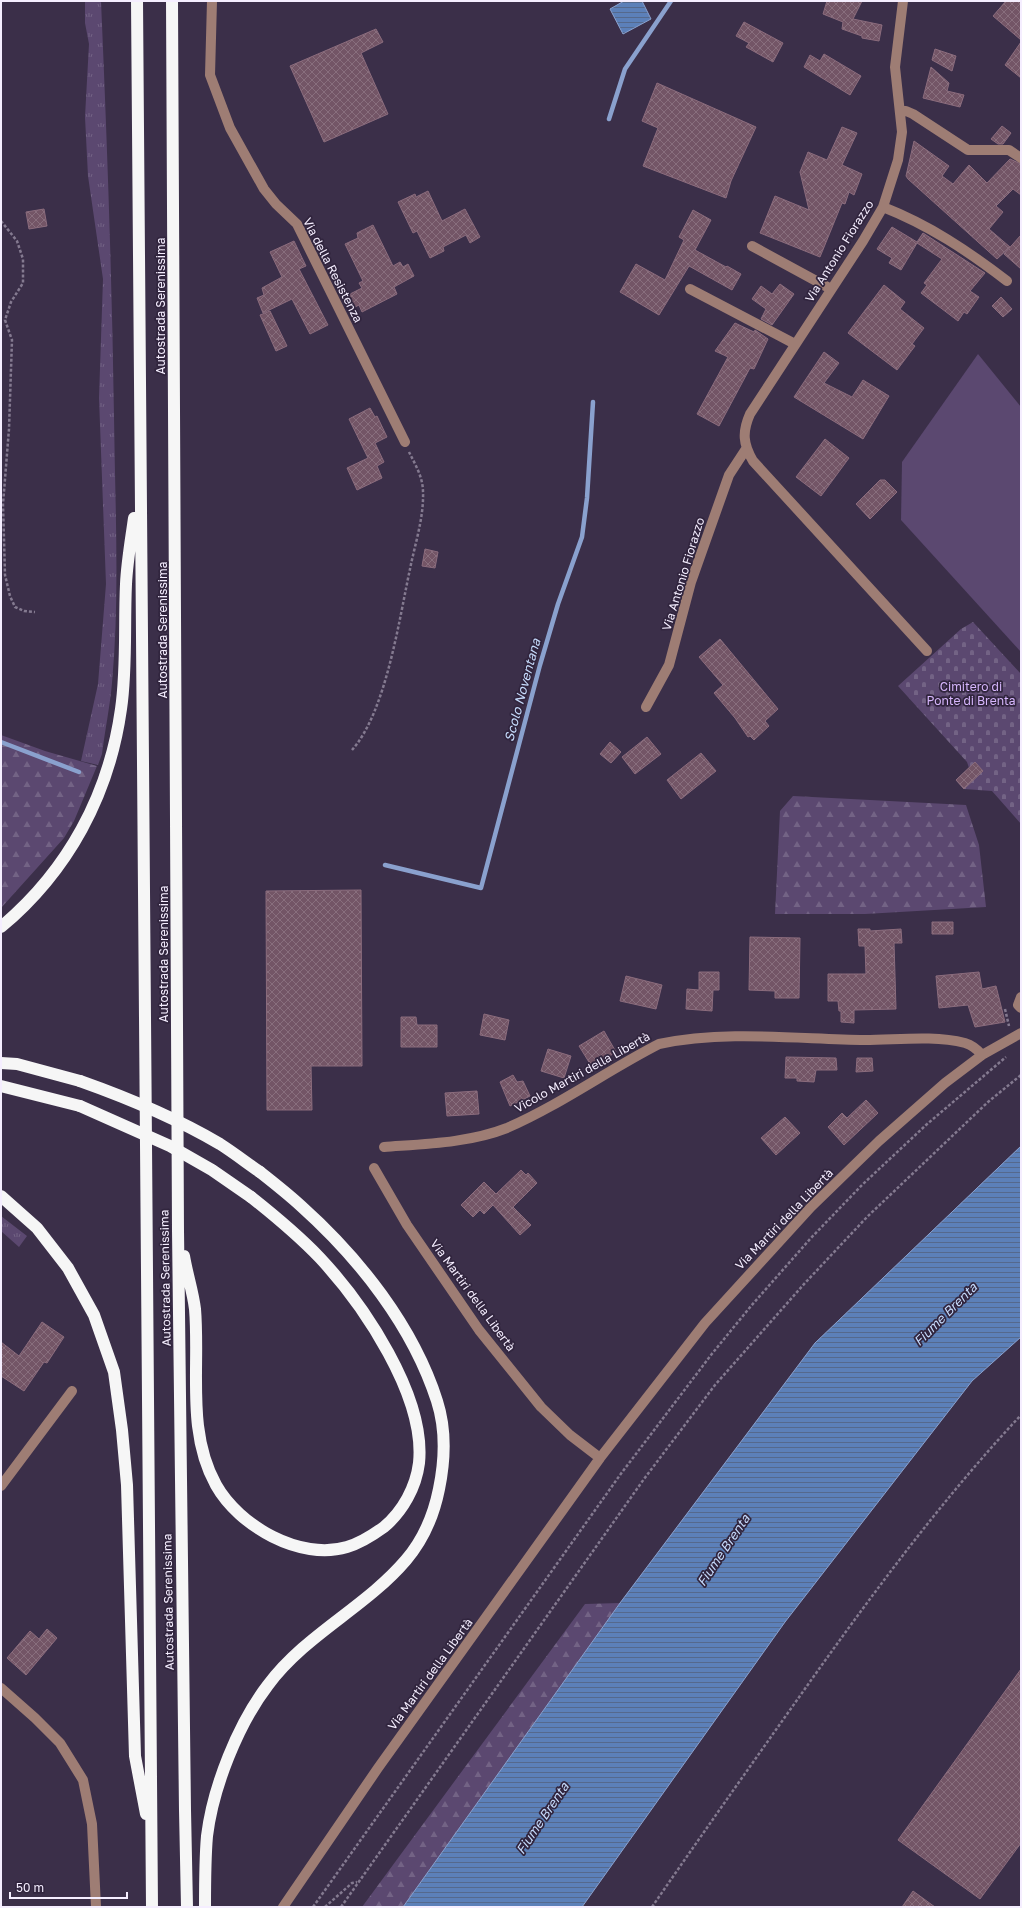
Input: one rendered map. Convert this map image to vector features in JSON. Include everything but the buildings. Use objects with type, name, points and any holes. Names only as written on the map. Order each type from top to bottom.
[{"type":"highway","name":"Autostrada Serenissima","points":[[137,1],[152,1907]]},
{"type":"highway","name":"Autostrada Serenissima","points":[[172,1],[178,1230],[187,1907]]},
{"type":"highway","points":[[1,927],[22,909],[39,891],[72,848],[95,803],[107,771],[121,708],[124,674],[126,583],[140,475]]},
{"type":"highway","points":[[1,1063],[17,1064],[80,1081],[128,1098],[220,1144],[260,1172],[301,1206],[337,1242],[362,1270],[403,1328],[424,1370],[437,1402],[444,1436],[443,1472],[433,1510],[422,1538],[407,1559],[390,1577],[360,1604],[329,1625],[298,1651],[267,1685],[252,1710],[234,1744],[217,1790],[207,1835],[205,1907]]},
{"type":"highway","points":[[1,1086],[80,1106],[170,1146],[212,1170],[251,1197],[318,1256],[350,1294],[378,1335],[402,1382],[411,1406],[418,1436],[418,1464],[409,1496],[391,1521],[362,1541],[347,1547],[325,1550],[312,1549],[286,1542],[261,1530],[238,1512],[217,1486],[202,1451],[199,1431],[195,1369],[195,1309],[178,1230]]},
{"type":"highway","points":[[1,1196],[37,1228],[68,1268],[94,1315],[114,1372],[122,1430],[127,1485],[134,1756],[152,1843]]},
{"type":"street","name":"Via della Resistenza","points":[[212,1],[210,75],[230,128],[264,189],[276,204],[297,224],[405,442]]},
{"type":"street","name":"Via Antonio Fiorazzo","points":[[903,1],[895,67],[902,132],[898,160],[883,207],[750,414],[745,426],[744,436],[746,449],[753,461],[844,563],[927,651]]},
{"type":"street","points":[[900,111],[906,111],[912,114],[968,150],[1009,150],[1021,158]]},
{"type":"street","points":[[883,207],[930,228],[955,243],[1007,281]]},
{"type":"street","points":[[752,246],[831,289]]},
{"type":"street","points":[[690,289],[795,344]]},
{"type":"street","name":"Via Antonio Fiorazzo","points":[[646,707],[669,665],[691,582],[729,474],[746,449]]},
{"type":"street","points":[[1021,997],[1018,1005],[1021,1008]]},
{"type":"street","name":"Via Martiri della Libertà","points":[[283,1907],[378,1768],[600,1458],[705,1323],[811,1207],[879,1141],[945,1083],[982,1054],[1021,1033]]},
{"type":"street","name":"Vicolo Martiri della Libertà","points":[[384,1147],[450,1141],[506,1128],[539,1112],[659,1044],[680,1039],[730,1037],[928,1039],[966,1043],[976,1048],[982,1054]]},
{"type":"street","name":"Via Martiri della Libertà","points":[[374,1168],[407,1225],[479,1330],[541,1407],[570,1435],[600,1458]]},
{"type":"street","points":[[1,1486],[72,1391]]},
{"type":"street","points":[[1,1688],[30,1713],[60,1743],[83,1780],[92,1824],[96,1907]]},
{"type":"path","points":[[1,221],[17,241],[23,259],[23,283],[11,302],[5,320],[12,340],[9,428],[3,504],[5,575],[10,596],[16,607],[24,612],[35,612]]},
{"type":"path","points":[[352,750],[362,740],[379,700],[387,673],[419,523],[423,491],[420,474],[405,442]]},
{"type":"path","points":[[1005,1009],[1007,1021]]},
{"type":"path","points":[[313,1907],[616,1481],[670,1407],[741,1318],[810,1239],[862,1185],[926,1125],[1008,1056]]},
{"type":"path","points":[[341,1907],[357,1882],[644,1479],[715,1385],[805,1283],[867,1217],[988,1102],[1021,1075]]},
{"type":"path","points":[[652,1907],[757,1755],[874,1593],[965,1478],[1021,1415]]},
{"type":"path","points":[[325,1907],[352,1883],[357,1882]]},
{"type":"green space","points":[[85,1],[101,1],[111,261],[116,517],[116,617],[112,683],[102,754],[98,765],[81,761],[98,684],[106,584],[99,398],[103,279],[88,176],[85,117],[89,44],[85,23]]},
{"type":"green space","points":[[978,354],[1021,407],[1021,652],[901,520],[902,462]]},
{"type":"green space","name":"Cimitero di Ponte di Brenta","points":[[973,622],[1021,674],[1021,824],[992,791],[964,789],[956,780],[969,768],[967,762],[898,686],[961,629]]},
{"type":"green space","points":[[1,735],[45,751],[97,766],[74,821],[64,838],[1,908]]},
{"type":"green space","points":[[793,796],[966,805],[979,845],[986,907],[865,914],[775,914],[780,811]]},
{"type":"green space","points":[[1,1216],[27,1236],[19,1247],[1,1231]]},
{"type":"green space","points":[[620,1603],[403,1907],[362,1907],[585,1604]]},
{"type":"water","points":[[624,1],[642,1],[651,19],[623,34],[610,9]]},
{"type":"water","name":"Fiume Brenta","points":[[1021,1146],[1021,1337],[972,1381],[785,1622],[582,1907],[403,1907],[620,1603],[815,1343]]},
{"type":"waterway","name":"Scolo Noventana","points":[[609,119],[625,69],[671,1]]},
{"type":"waterway","name":"Scolo Noventana","points":[[385,865],[481,888],[540,665],[558,604],[582,537],[587,498],[593,402]]},
{"type":"waterway","name":"Scolo Noventana","points":[[1,742],[79,772]]}]
